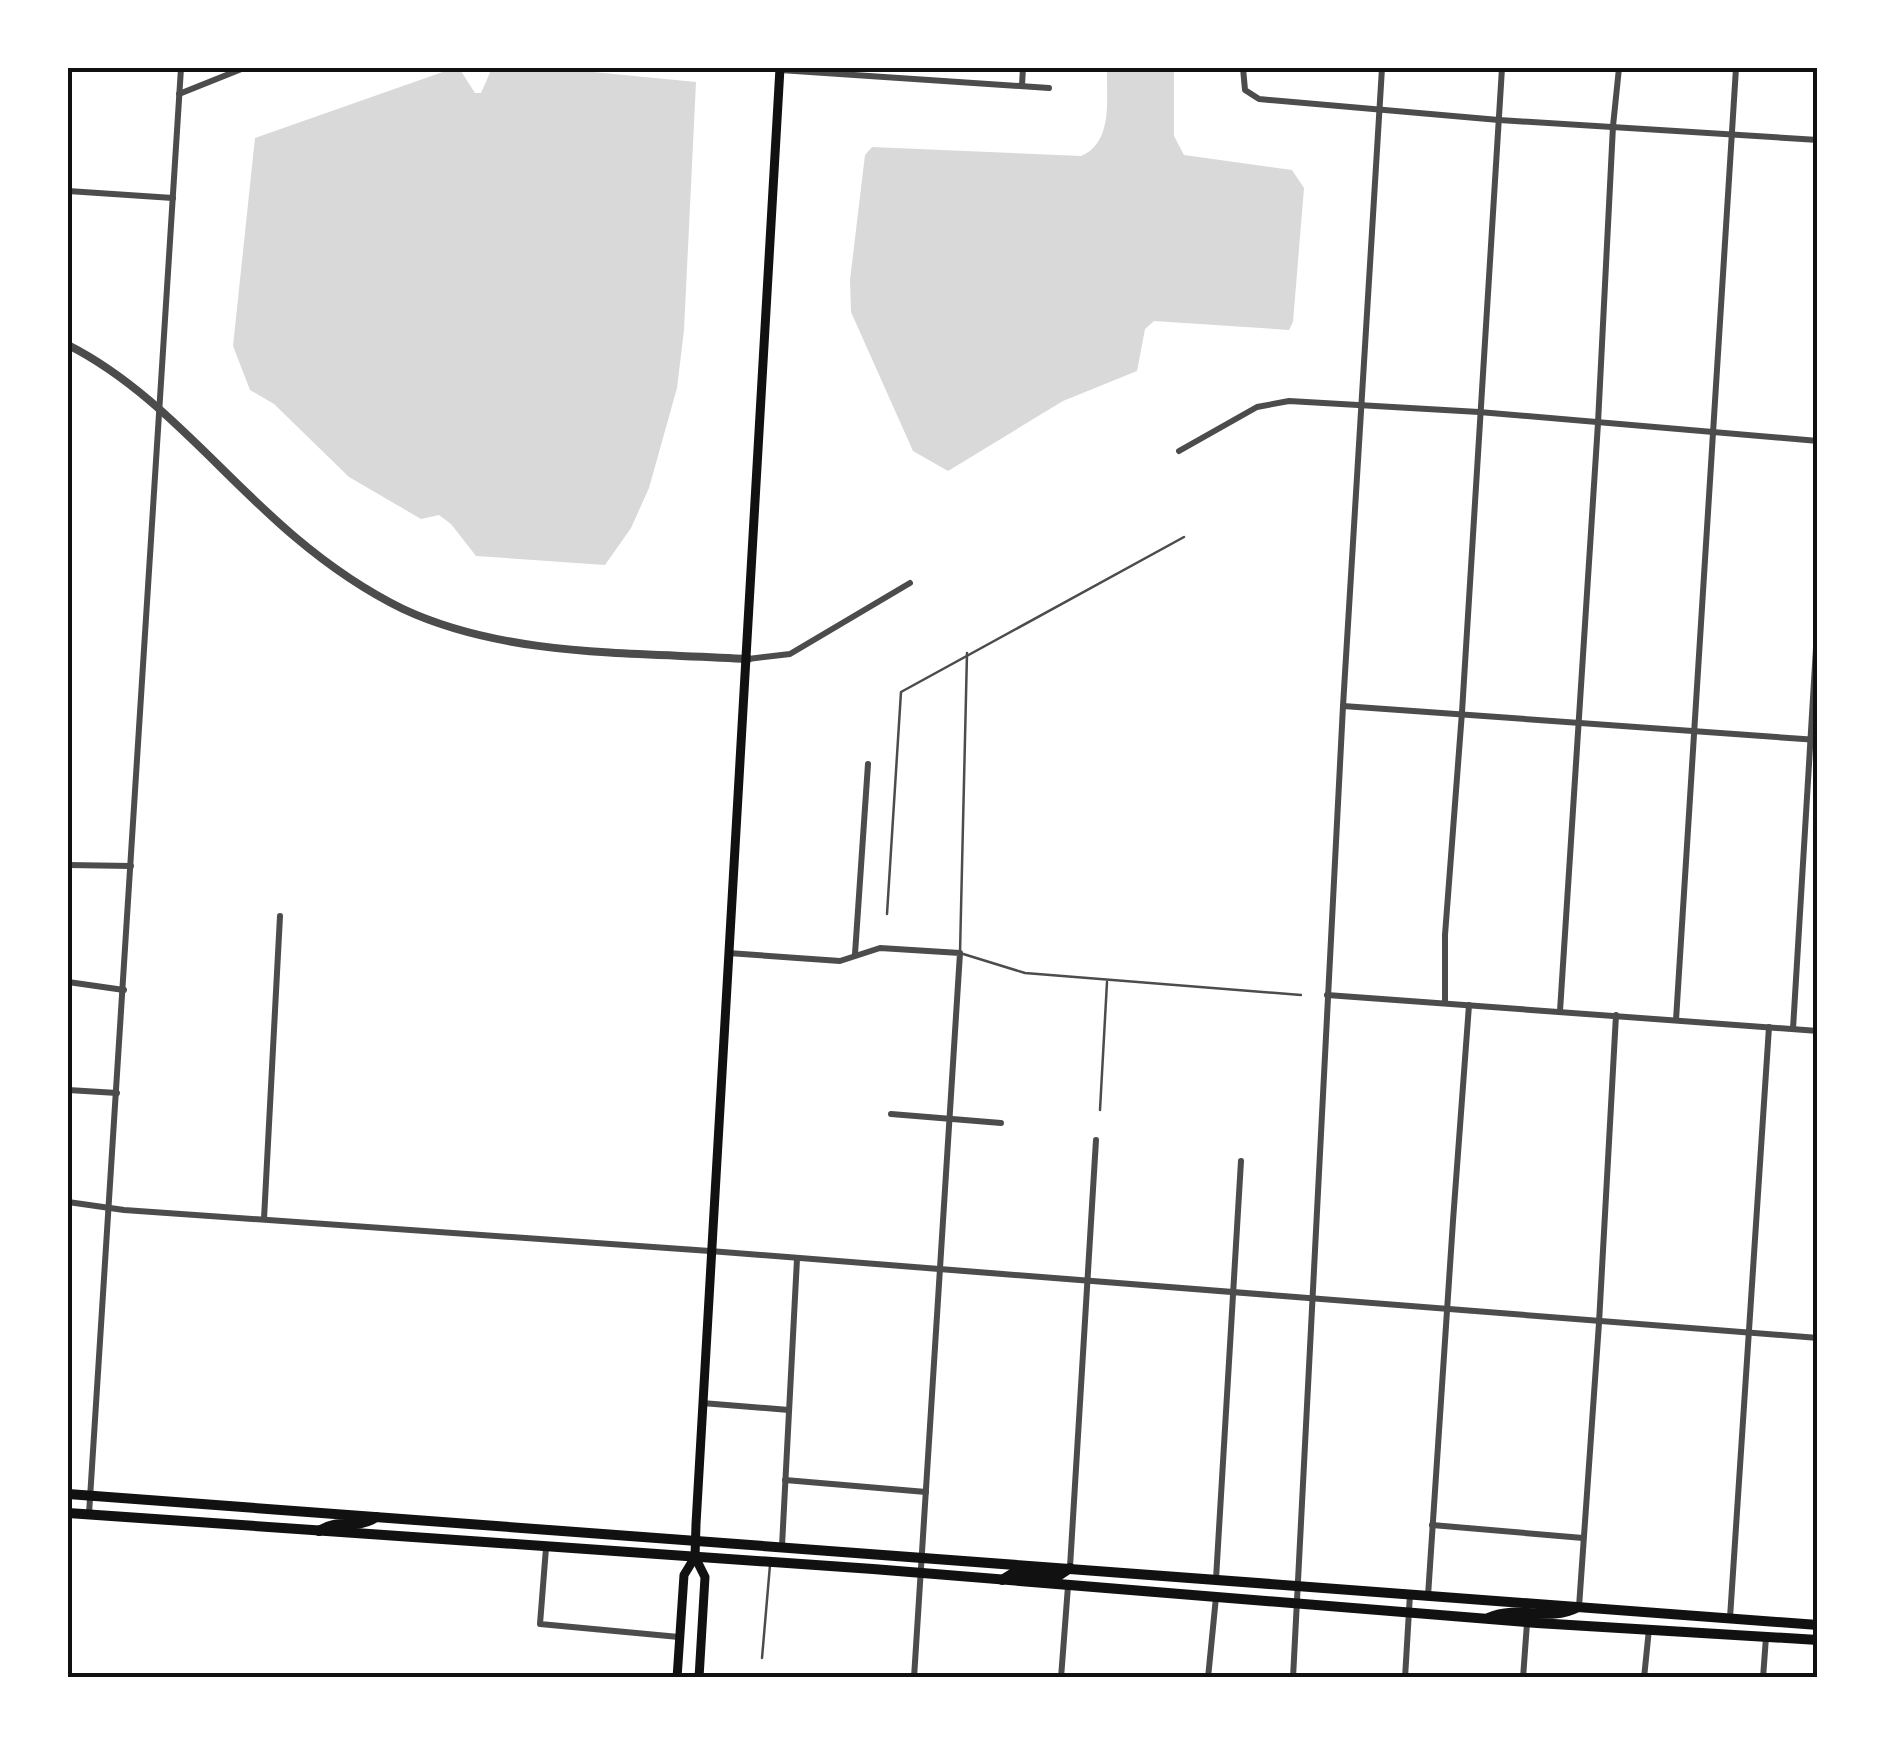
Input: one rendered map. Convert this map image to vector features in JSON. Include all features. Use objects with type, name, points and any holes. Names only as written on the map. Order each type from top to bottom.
[{"type":"main road","points":[[699,1678],[705,1577],[696,1557],[702,1404],[780,68]]},
{"type":"main road","points":[[68,1494],[1818,1626]]},
{"type":"main road","points":[[68,1514],[1818,1640]]},
{"type":"main road","points":[[318,1532],[331,1523],[363,1525],[376,1516]]},
{"type":"main road","points":[[421,1538],[434,1528],[492,1531],[504,1526]]},
{"type":"main road","points":[[677,1678],[684,1575],[696,1557]]},
{"type":"main road","points":[[1001,1580],[1016,1572],[1058,1576],[1070,1568]]},
{"type":"main road","points":[[1487,1619],[1506,1610],[1562,1615],[1579,1606]]},
{"type":"main road","points":[[1649,1628],[1663,1620],[1712,1624],[1730,1618]]},
{"type":"street","points":[[89,1515],[181,68]]},
{"type":"street","points":[[179,94],[244,68]]},
{"type":"street","points":[[780,68],[907,72],[1049,88]]},
{"type":"street","points":[[1022,85],[1024,68]]},
{"type":"street","points":[[1243,68],[1244,90],[1259,99],[1498,120],[1818,140]]},
{"type":"street","points":[[1293,1678],[1343,706],[1382,68]]},
{"type":"street","points":[[1446,1003],[1445,935],[1502,68]]},
{"type":"street","points":[[1560,1012],[1598,424],[1612,126],[1619,68]]},
{"type":"street","points":[[1676,1020],[1736,68]]},
{"type":"street","points":[[68,192],[173,198]]},
{"type":"street","points":[[68,346],[101,364],[160,411],[295,537],[358,584],[404,610],[463,630],[518,643],[748,660],[790,654],[910,583]]},
{"type":"street","points":[[1179,451],[1266,404],[1288,401],[1479,412],[1818,441]]},
{"type":"street","points":[[1793,1029],[1814,740],[1818,615]]},
{"type":"street","points":[[1343,706],[1579,720],[1814,740]]},
{"type":"street","points":[[855,955],[868,764]]},
{"type":"street","points":[[68,864],[132,866]]},
{"type":"street","points":[[264,1220],[280,916]]},
{"type":"street","points":[[728,954],[840,961],[880,948],[960,952],[914,1678]]},
{"type":"street","points":[[68,982],[124,990]]},
{"type":"street","points":[[1327,996],[1818,1030]]},
{"type":"street","points":[[1428,1596],[1445,1310],[1470,1004]]},
{"type":"street","points":[[1579,1606],[1616,1015]]},
{"type":"street","points":[[1730,1618],[1769,1026]]},
{"type":"street","points":[[68,1090],[117,1092]]},
{"type":"street","points":[[891,1114],[1002,1123]]},
{"type":"street","points":[[1070,1568],[1096,1140]]},
{"type":"street","points":[[1216,1579],[1241,1162]]},
{"type":"street","points":[[68,1202],[1818,1338]]},
{"type":"street","points":[[782,1546],[796,1259]]},
{"type":"street","points":[[702,1404],[789,1410]]},
{"type":"street","points":[[785,1480],[926,1492]]},
{"type":"street","points":[[1432,1526],[1584,1538]]},
{"type":"street","points":[[546,1548],[540,1624],[679,1637]]},
{"type":"street","points":[[1062,1678],[1068,1586]]},
{"type":"street","points":[[1405,1678],[1410,1594]]},
{"type":"street","points":[[1208,1678],[1216,1598]]},
{"type":"street","points":[[1523,1678],[1527,1622]]},
{"type":"street","points":[[1644,1678],[1649,1628]]},
{"type":"street","points":[[1763,1678],[1766,1637]]},
{"type":"lane","points":[[887,914],[902,692],[1184,537]]},
{"type":"lane","points":[[967,654],[960,952],[1026,973],[1301,995]]},
{"type":"lane","points":[[1100,1110],[1107,980]]},
{"type":"lane","points":[[762,1658],[770,1562]]},
{"type":"shaded area","points":[[459,68],[475,93],[481,93],[492,68],[552,68],[696,82],[684,330],[677,388],[649,488],[631,528],[605,565],[476,556],[439,515],[421,519],[349,477],[274,404],[250,390],[233,346],[255,138]]},
{"type":"shaded area","points":[[1107,68],[1174,68],[1174,136],[1184,155],[1292,170],[1304,188],[1293,322],[1289,330],[1154,321],[1145,329],[1137,371],[1063,401],[948,471],[913,451],[851,312],[850,280],[865,155],[872,147],[1081,156],[1099,141],[1103,130]]}]
